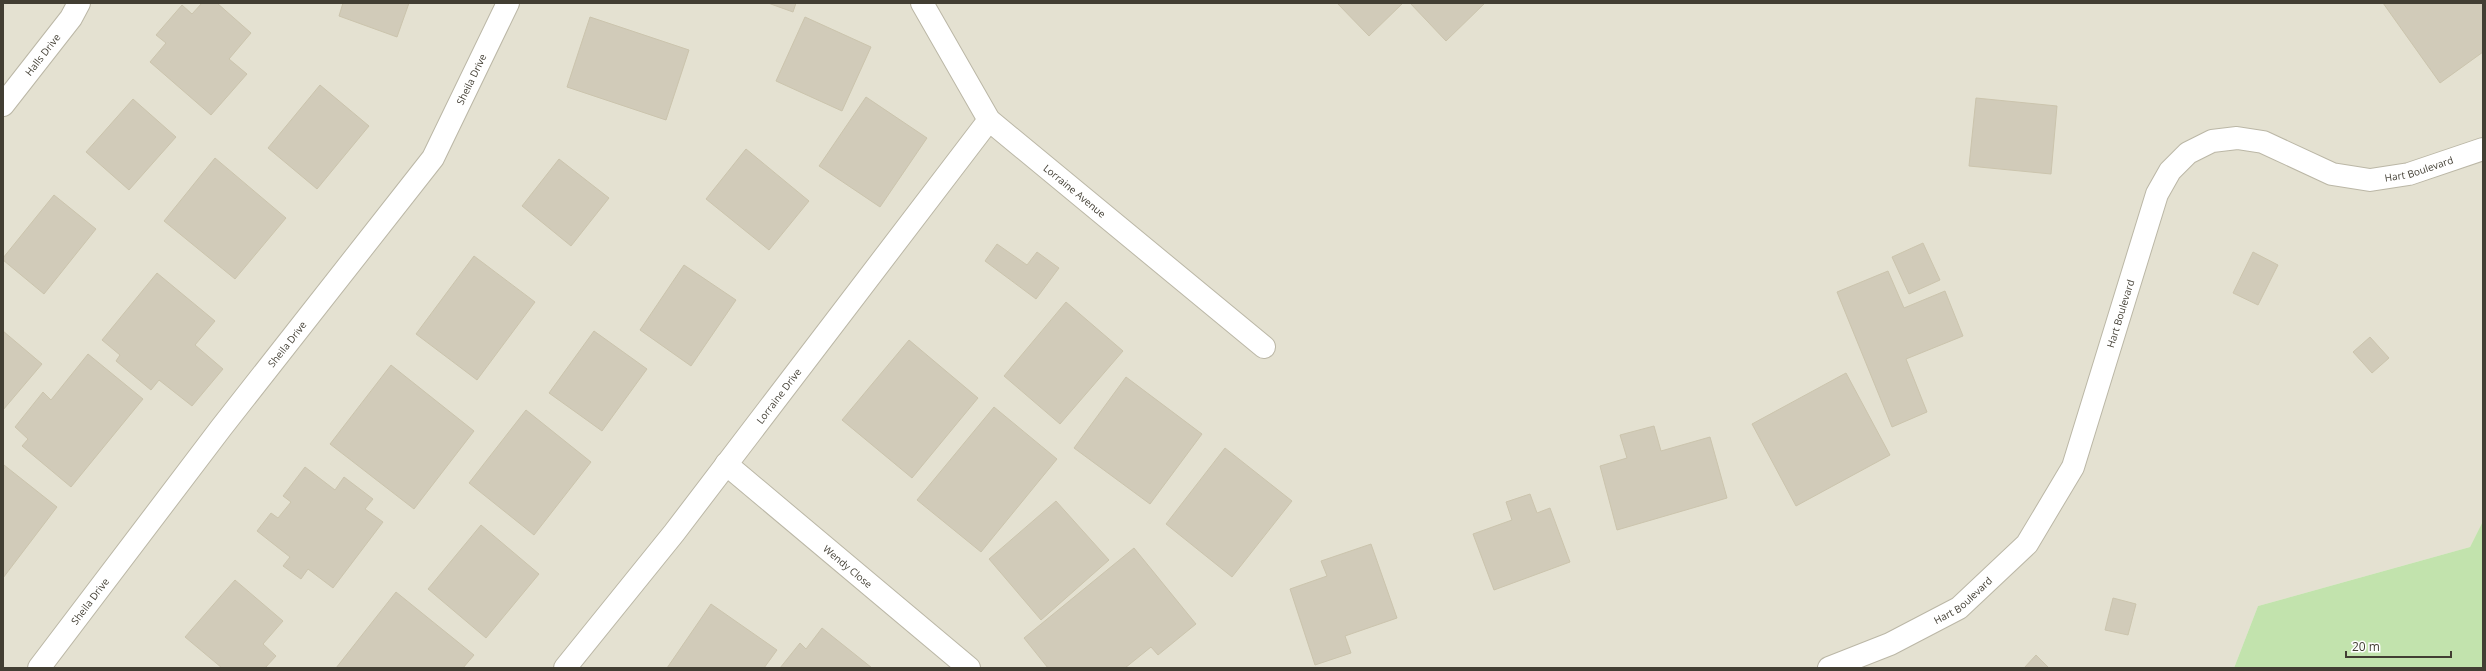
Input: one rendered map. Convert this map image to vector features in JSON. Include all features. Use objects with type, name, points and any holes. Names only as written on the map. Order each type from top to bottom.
[{"type":"street","name":"Halls Drive","points":[[3,105],[71,18],[80,3]]},
{"type":"street","name":"Sheila Drive","points":[[39,668],[222,428],[434,158],[508,3]]},
{"type":"street","name":"Lorraine Avenue","points":[[922,3],[989,120],[1264,347]]},
{"type":"street","name":"Lorraine Drive","points":[[565,668],[674,533],[989,120]]},
{"type":"street","name":"Hart Boulevard","points":[[1829,668],[1890,644],[1960,608],[2027,544],[2073,467],[2157,194],[2170,171],[2188,153],[2212,141],[2237,138],[2263,142],[2332,174],[2370,180],[2408,174],[2483,149]]},
{"type":"street","name":"Wendy Close","points":[[726,464],[969,668]]},
{"type":"shaded area","points":[[3,3],[2483,3],[2483,521],[2470,547],[2258,606],[2234,668],[3,668]]},
{"type":"green space","points":[[2483,521],[2483,668],[2234,668],[2258,606],[2470,547]]},
{"type":"building","points":[[202,3],[217,3],[251,33],[229,59],[247,74],[211,115],[150,62],[166,43],[156,35],[182,5],[192,14]]},
{"type":"building","points":[[343,3],[409,3],[397,37],[339,16]]},
{"type":"building","points":[[768,3],[796,3],[793,12]]},
{"type":"building","points":[[1337,3],[1403,3],[1369,36]]},
{"type":"building","points":[[1410,3],[1485,3],[1446,41]]},
{"type":"building","points":[[2383,3],[2483,3],[2483,52],[2440,83]]},
{"type":"building","points":[[590,17],[689,50],[666,120],[567,87]]},
{"type":"building","points":[[805,17],[871,47],[842,111],[776,81]]},
{"type":"building","points":[[320,85],[369,126],[317,189],[268,148]]},
{"type":"building","points":[[866,97],[927,138],[880,207],[819,166]]},
{"type":"building","points":[[1976,98],[2057,106],[2051,174],[1969,166]]},
{"type":"building","points":[[133,99],[176,137],[129,190],[86,152]]},
{"type":"building","points":[[746,149],[809,201],[769,250],[706,199]]},
{"type":"building","points":[[215,158],[286,218],[235,279],[164,221]]},
{"type":"building","points":[[559,159],[609,198],[571,246],[522,206]]},
{"type":"building","points":[[54,195],[96,229],[44,294],[3,260],[3,258]]},
{"type":"building","points":[[1923,243],[1940,280],[1909,294],[1892,257]]},
{"type":"building","points":[[997,244],[1027,265],[1037,252],[1059,268],[1036,299],[985,261]]},
{"type":"building","points":[[2253,252],[2278,265],[2258,305],[2233,293]]},
{"type":"building","points":[[474,256],[535,302],[477,380],[416,334]]},
{"type":"building","points":[[684,265],[736,300],[691,366],[640,330]]},
{"type":"building","points":[[1888,271],[1904,308],[1945,291],[1963,336],[1906,359],[1927,412],[1892,427],[1837,292]]},
{"type":"building","points":[[157,273],[215,321],[195,345],[223,369],[192,406],[159,380],[151,390],[116,361],[120,355],[102,340]]},
{"type":"building","points":[[1066,302],[1123,351],[1060,424],[1004,376]]},
{"type":"building","points":[[3,331],[42,364],[3,410]]},
{"type":"building","points":[[594,331],[647,369],[602,431],[549,393]]},
{"type":"building","points":[[2370,337],[2389,358],[2372,373],[2353,352]]},
{"type":"building","points":[[909,340],[978,398],[912,478],[842,420]]},
{"type":"building","points":[[88,354],[143,399],[71,487],[22,446],[28,439],[15,427],[43,392],[51,400]]},
{"type":"building","points":[[391,365],[474,431],[414,509],[330,444]]},
{"type":"building","points":[[1846,373],[1890,455],[1796,506],[1752,424]]},
{"type":"building","points":[[1126,377],[1202,434],[1150,504],[1074,448]]},
{"type":"building","points":[[994,407],[1057,459],[981,552],[917,500]]},
{"type":"building","points":[[526,410],[591,462],[534,535],[469,483]]},
{"type":"building","points":[[1654,426],[1661,451],[1710,437],[1727,498],[1617,530],[1600,466],[1627,458],[1620,435]]},
{"type":"building","points":[[1225,448],[1292,501],[1232,577],[1166,524]]},
{"type":"building","points":[[4,465],[57,507],[3,578],[3,467]]},
{"type":"building","points":[[305,467],[335,490],[344,477],[373,499],[365,509],[383,522],[333,588],[308,569],[301,579],[283,566],[290,557],[257,531],[271,513],[278,518],[291,502],[283,496]]},
{"type":"building","points":[[1530,494],[1537,513],[1550,508],[1570,562],[1494,590],[1473,534],[1512,520],[1506,502]]},
{"type":"building","points":[[1056,501],[1109,560],[1041,620],[989,559]]},
{"type":"building","points":[[481,525],[539,574],[486,638],[428,589]]},
{"type":"building","points":[[1371,544],[1397,618],[1345,636],[1351,653],[1315,665],[1290,589],[1327,576],[1321,561]]},
{"type":"building","points":[[1134,548],[1196,624],[1158,655],[1151,647],[1125,668],[1048,668],[1024,638]]},
{"type":"building","points":[[235,580],[283,621],[263,644],[276,656],[265,668],[222,668],[185,637]]},
{"type":"building","points":[[396,592],[474,655],[463,668],[336,668]]},
{"type":"building","points":[[2113,598],[2136,604],[2128,635],[2105,630]]},
{"type":"building","points":[[711,604],[777,650],[764,668],[667,668]]},
{"type":"building","points":[[822,628],[872,668],[780,668],[800,643],[806,649]]},
{"type":"building","points":[[2036,655],[2049,668],[2024,668]]}]
